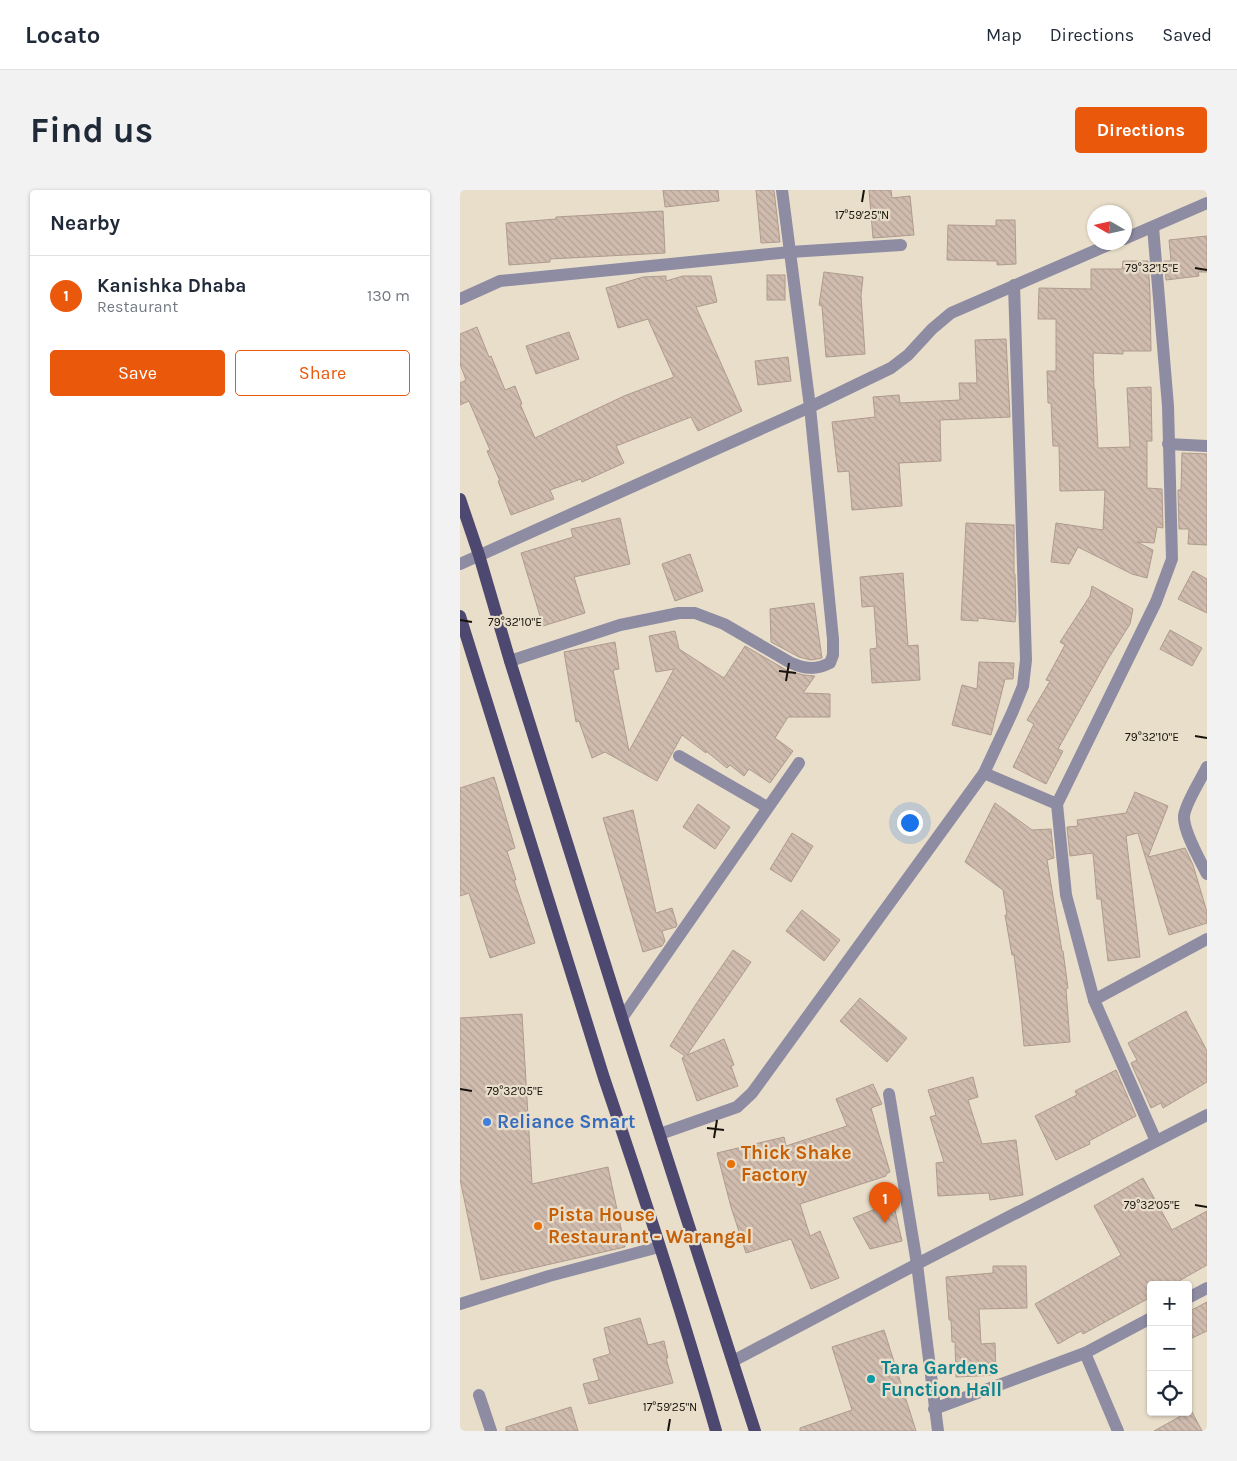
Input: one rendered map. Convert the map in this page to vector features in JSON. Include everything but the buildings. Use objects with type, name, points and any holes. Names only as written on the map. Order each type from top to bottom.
[{"type":"main road","points":[[460,499],[622,1018],[755,1431]]},
{"type":"main road","points":[[460,616],[604,1078],[699,1371],[716,1431]]},
{"type":"street","points":[[510,662],[620,625],[679,613],[695,613],[724,624],[802,668],[820,668],[830,663],[833,654],[833,639],[810,407],[782,190]]},
{"type":"street","points":[[1132,236],[1207,203]]},
{"type":"street","points":[[1153,227],[1168,406],[1172,559],[1156,602],[1057,804],[1066,896],[1094,1000],[1156,1141]]},
{"type":"street","points":[[460,299],[500,281],[790,252],[900,245]]},
{"type":"street","points":[[460,564],[810,407],[891,368],[908,355],[932,329],[951,313],[1096,250]]},
{"type":"street","points":[[660,1134],[737,1107],[752,1093],[984,773],[1012,713],[1023,686],[1026,660],[1014,284]]},
{"type":"street","points":[[1168,444],[1207,446]]},
{"type":"street","points":[[679,756],[767,807]]},
{"type":"street","points":[[622,1018],[767,807],[799,764]]},
{"type":"street","points":[[1207,767],[1187,806],[1184,817],[1186,829],[1207,874]]},
{"type":"street","points":[[984,773],[1057,804]]},
{"type":"street","points":[[1094,1000],[1207,939]]},
{"type":"street","points":[[889,1094],[917,1264],[938,1431]]},
{"type":"street","points":[[733,1361],[1207,1115]]},
{"type":"street","points":[[460,1304],[549,1276],[659,1247]]},
{"type":"street","points":[[1192,1296],[1207,1288]]},
{"type":"street","points":[[934,1409],[1085,1353],[1147,1320]]},
{"type":"street","points":[[1085,1353],[1118,1431]]},
{"type":"street","points":[[479,1395],[491,1431]]},
{"type":"place","name":"Reliance Smart","points":[[487,1122]]},
{"type":"place","name":"Thick Shake Factory","points":[[731,1164]]},
{"type":"place","name":"Kanishka Dhaba","points":[[885,1223]]},
{"type":"place","name":"Pista House Restaurant - Warangal","points":[[538,1226]]},
{"type":"place","name":"Tara Gardens Function Hall","points":[[871,1379]]}]
